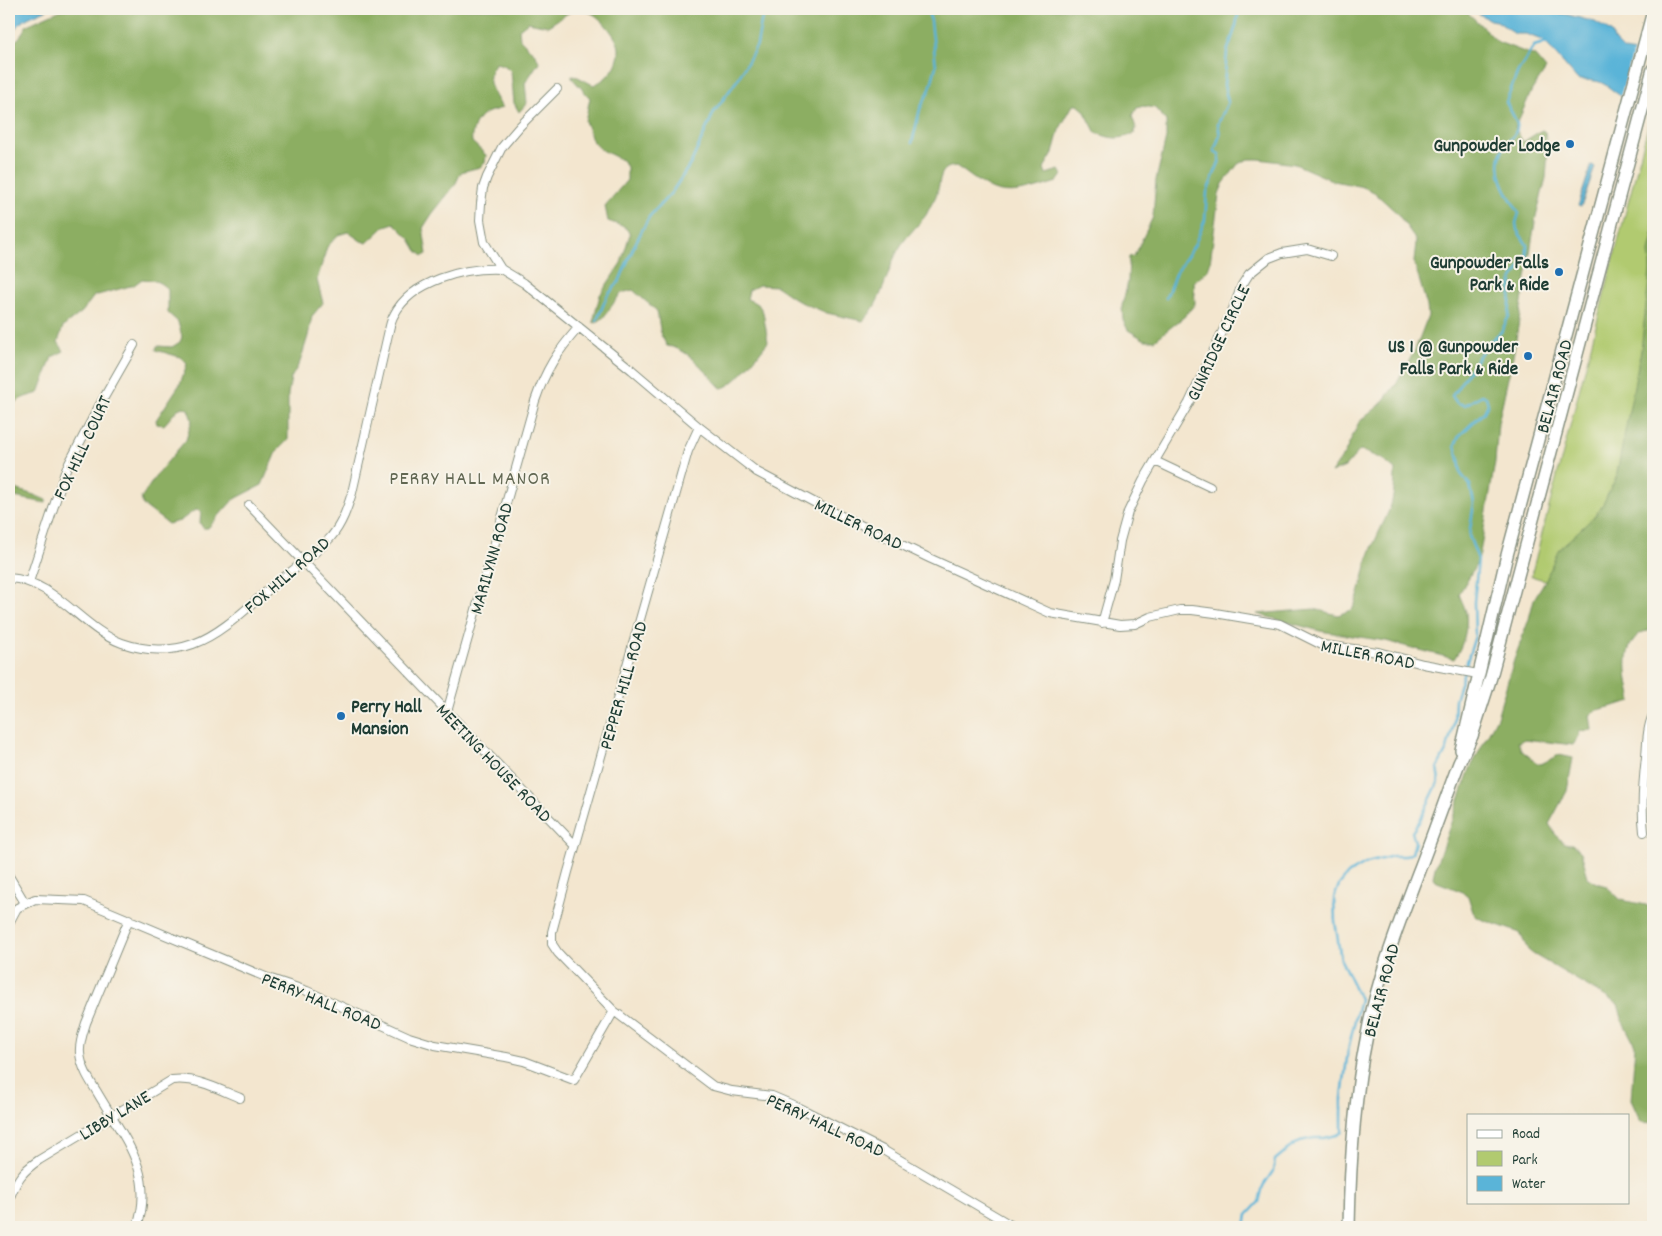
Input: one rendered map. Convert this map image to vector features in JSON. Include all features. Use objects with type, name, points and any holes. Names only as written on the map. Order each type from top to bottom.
[{"type":"highway","name":"BELAIR ROAD","points":[[1459,763],[1464,734],[1469,673],[1506,560],[1653,11]]},
{"type":"highway","name":"BELAIR ROAD","points":[[1349,1227],[1353,1145],[1366,1035],[1391,945],[1459,763],[1472,736],[1491,677],[1653,69]]},
{"type":"highway","points":[[1469,673],[1491,677]]},
{"type":"street","name":"MILLER ROAD","points":[[557,89],[531,114],[502,148],[483,188],[480,220],[484,242],[501,269],[524,283],[699,427],[758,472],[823,507],[1050,613],[1120,626],[1135,624],[1150,617],[1169,612],[1192,610],[1268,622],[1289,628],[1322,645],[1378,652],[1423,664],[1469,673]]},
{"type":"street","name":"GUNRIDGE CIRCLE","points":[[1102,623],[1114,580],[1120,541],[1128,512],[1142,481],[1189,403],[1249,274],[1269,258],[1282,252],[1307,249],[1332,256]]},
{"type":"street","name":"FOX HILL ROAD","points":[[9,578],[29,582],[48,591],[116,640],[139,647],[163,650],[185,646],[205,638],[235,618],[303,563],[331,537],[340,524],[346,511],[368,424],[389,330],[394,316],[402,303],[421,288],[437,279],[476,270],[501,269]]},
{"type":"street","name":"MARILYNN ROAD","points":[[447,712],[535,401],[547,369],[579,327]]},
{"type":"street","name":"FOX HILL COURT","points":[[29,582],[66,470],[98,408],[134,345]]},
{"type":"street","name":"PEPPER HILL ROAD","points":[[552,944],[552,932],[575,846],[688,451],[699,427]]},
{"type":"street","points":[[1154,461],[1210,487]]},
{"type":"street","name":"MEETING HOUSE ROAD","points":[[249,505],[575,846]]},
{"type":"street","points":[[1644,832],[1642,791],[1648,735],[1653,715]]},
{"type":"street","points":[[9,876],[25,903],[17,908],[9,923]]},
{"type":"street","name":"PERRY HALL ROAD","points":[[25,903],[35,899],[84,901],[268,978],[307,991],[408,1037],[435,1045],[524,1061],[574,1080],[614,1011]]},
{"type":"street","points":[[129,919],[86,1023],[80,1045],[82,1063],[131,1149],[142,1177],[142,1205],[137,1227]]},
{"type":"street","name":"PERRY HALL ROAD","points":[[552,944],[564,961],[614,1011],[714,1086],[732,1091],[772,1096],[800,1108],[883,1150],[1014,1227]]},
{"type":"street","name":"LIBBY LANE","points":[[9,1199],[25,1169],[172,1080],[197,1081],[240,1098]]},
{"type":"green space","points":[[63,9],[1464,9],[1498,42],[1535,56],[1546,69],[1532,90],[1515,128],[1523,142],[1542,130],[1545,132],[1548,150],[1546,178],[1536,216],[1514,351],[1498,423],[1495,462],[1480,553],[1477,563],[1459,594],[1466,619],[1464,637],[1460,649],[1454,659],[1386,641],[1320,631],[1257,614],[1314,609],[1338,615],[1352,610],[1360,591],[1368,558],[1391,504],[1395,470],[1382,459],[1360,450],[1345,467],[1331,473],[1345,453],[1359,422],[1380,405],[1397,383],[1415,350],[1428,316],[1427,306],[1414,262],[1416,242],[1397,213],[1374,192],[1363,187],[1334,181],[1295,164],[1248,159],[1238,164],[1223,184],[1219,194],[1210,263],[1208,270],[1194,282],[1195,304],[1185,316],[1155,340],[1145,340],[1128,330],[1123,320],[1122,306],[1128,282],[1129,257],[1134,256],[1153,217],[1156,180],[1166,138],[1166,121],[1155,108],[1143,106],[1137,108],[1132,116],[1136,128],[1134,134],[1111,138],[1096,133],[1084,110],[1078,105],[1073,105],[1059,130],[1053,153],[1044,168],[1046,174],[1059,170],[1062,175],[1057,182],[1014,193],[1006,193],[989,188],[956,166],[945,169],[942,173],[935,198],[926,215],[900,247],[875,306],[863,321],[827,313],[798,301],[776,286],[759,285],[749,290],[747,299],[758,304],[763,312],[768,342],[733,382],[721,388],[690,356],[667,346],[661,335],[657,311],[633,290],[621,293],[603,318],[596,323],[593,322],[600,295],[621,263],[630,234],[625,227],[608,221],[605,206],[627,180],[627,167],[622,160],[600,149],[593,142],[585,121],[590,98],[572,78],[572,76],[578,77],[593,85],[603,80],[615,67],[619,55],[618,45],[613,34],[600,19],[590,12],[579,10],[570,12],[548,26],[528,22],[519,29],[520,39],[536,55],[539,62],[525,83],[527,103],[519,112],[514,103],[511,71],[504,65],[496,63],[492,69],[490,74],[491,86],[502,108],[480,117],[472,133],[472,142],[486,155],[485,163],[480,167],[461,172],[455,185],[423,228],[427,254],[423,256],[417,251],[410,239],[394,223],[385,226],[367,243],[348,232],[338,235],[327,247],[317,280],[323,303],[312,316],[300,362],[291,378],[288,394],[288,440],[276,452],[262,485],[233,500],[208,528],[203,528],[200,523],[201,511],[195,510],[180,521],[168,524],[143,505],[141,498],[158,473],[186,440],[192,420],[188,409],[183,407],[178,409],[164,425],[157,424],[156,420],[180,384],[187,364],[180,357],[156,350],[157,346],[172,347],[180,342],[182,337],[178,322],[168,313],[168,290],[159,283],[142,279],[134,285],[94,296],[82,312],[63,327],[58,342],[64,351],[52,357],[39,393],[20,400],[11,409],[14,423],[9,431],[9,46],[19,38],[27,25]]},
{"type":"green space","points":[[1653,107],[1653,613],[1531,576]]},
{"type":"green space","points":[[1653,234],[1653,630],[1641,633],[1634,639],[1627,655],[1627,674],[1632,701],[1598,710],[1590,715],[1592,730],[1579,731],[1579,736],[1573,745],[1525,739],[1518,742],[1521,750],[1537,763],[1541,764],[1559,755],[1573,758],[1567,791],[1549,824],[1564,843],[1572,844],[1581,852],[1588,877],[1592,881],[1606,886],[1621,900],[1646,905],[1653,909],[1653,1123],[1641,1122],[1631,1100],[1635,1045],[1623,1022],[1618,1004],[1533,954],[1528,950],[1520,933],[1478,918],[1473,912],[1468,896],[1463,892],[1435,881],[1433,877],[1470,769],[1497,717],[1534,599],[1546,579],[1558,550],[1594,517],[1616,478],[1641,350],[1650,270],[1649,252]]},
{"type":"green space","points":[[9,487],[46,500],[46,503],[9,496]]},
{"type":"water","points":[[9,9],[48,9],[21,22],[9,38]]},
{"type":"water","points":[[1470,9],[1538,9],[1565,14],[1595,22],[1605,28],[1612,33],[1614,40],[1624,50],[1653,55],[1621,96],[1599,82],[1578,80],[1544,41],[1526,34],[1515,34],[1497,21],[1490,20]]},
{"type":"water","points":[[1591,166],[1595,167],[1581,207],[1578,206]]},
{"type":"pier","points":[[1634,50],[1653,53],[1653,104],[1620,98]]},
{"type":"waterway","points":[[597,320],[607,296],[619,282],[649,217],[672,192],[691,163],[714,112],[738,79],[757,45],[765,9]]},
{"type":"waterway","points":[[912,143],[920,109],[930,89],[936,66],[931,21],[927,9]]},
{"type":"waterway","points":[[1166,298],[1175,274],[1194,246],[1205,220],[1207,192],[1220,160],[1219,154],[1214,151],[1220,135],[1218,124],[1228,102],[1224,85],[1227,52],[1236,26],[1239,9]]},
{"type":"waterway","points":[[1245,1227],[1247,1215],[1259,1202],[1263,1186],[1273,1171],[1275,1160],[1300,1141],[1324,1138],[1342,1132],[1342,1098],[1348,1050],[1360,999],[1341,960],[1335,921],[1334,898],[1339,885],[1348,874],[1367,863],[1393,856],[1406,856],[1412,853],[1415,842],[1412,832],[1419,822],[1439,781],[1437,768],[1447,749],[1454,723],[1455,700],[1475,636],[1474,602],[1478,559],[1469,536],[1474,503],[1470,485],[1461,474],[1455,446],[1459,436],[1484,412],[1488,404],[1486,397],[1482,395],[1465,405],[1457,403],[1452,396],[1487,344],[1501,332],[1509,316],[1512,280],[1527,257],[1527,245],[1517,230],[1516,223],[1519,213],[1502,181],[1499,164],[1500,155],[1517,127],[1516,121],[1506,102],[1518,71],[1534,46],[1547,42]]},
{"type":"place","name":"Gunpowder Lodge","points":[[1570,144]]},
{"type":"place","name":"Gunpowder Falls Park & Ride","points":[[1559,272]]},
{"type":"place","name":"US 1 @ Gunpowder Falls Park & Ride","points":[[1528,356]]},
{"type":"place","name":"Perry Hall Mansion","points":[[341,716]]},
{"type":"district","name":"PERRY HALL MANOR","points":[[470,477]]}]
